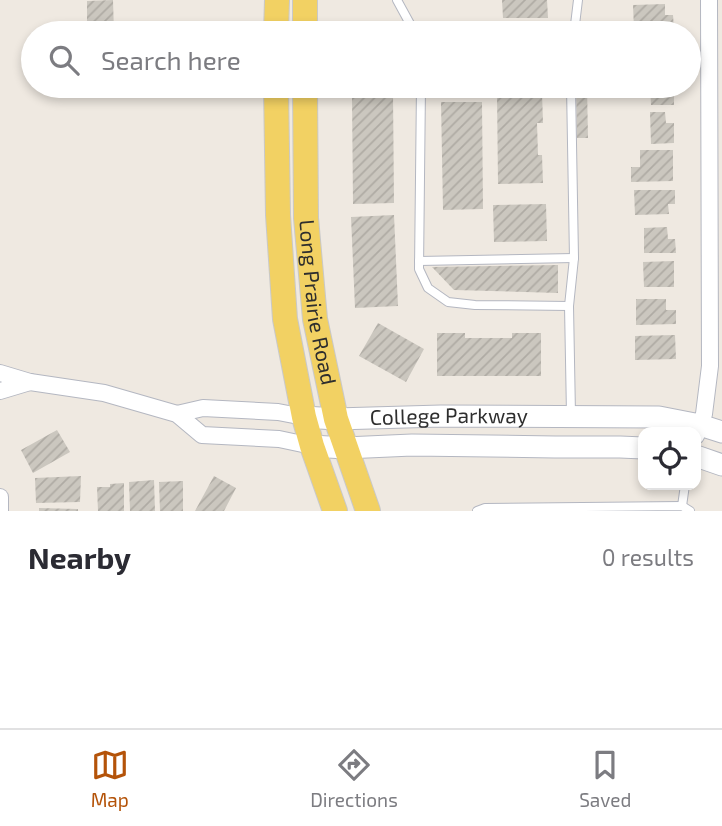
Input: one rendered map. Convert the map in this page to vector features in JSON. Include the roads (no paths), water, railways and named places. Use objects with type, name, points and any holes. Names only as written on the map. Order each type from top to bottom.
[{"type":"main road","points":[[276,21],[277,0]]},
{"type":"main road","points":[[304,21],[305,0]]},
{"type":"main road","name":"Long Prairie Road","points":[[276,98],[278,215],[285,319],[304,417],[335,511]]},
{"type":"main road","name":"Long Prairie Road","points":[[305,98],[306,218],[315,319],[336,419],[368,511]]},
{"type":"main road","name":"College Parkway","points":[[304,417],[659,417],[689,427]]},
{"type":"main road","name":"College Parkway","points":[[701,430],[722,432]]},
{"type":"main road","name":"College Parkway","points":[[312,446],[638,449]]},
{"type":"main road","points":[[701,458],[722,465]]},
{"type":"street","points":[[699,427],[704,414],[716,305],[715,133],[709,0]]},
{"type":"street","name":"College Parkway","points":[[0,373],[30,382],[104,393],[177,414],[202,435],[279,439],[312,446]]},
{"type":"street","points":[[0,391],[30,382]]},
{"type":"street","name":"College Parkway","points":[[177,414],[203,408],[278,412],[304,417]]},
{"type":"street","points":[[0,497],[1,511]]},
{"type":"lane","points":[[397,0],[408,21]]},
{"type":"lane","points":[[575,21],[578,0]]},
{"type":"lane","points":[[421,98],[419,269],[428,288],[448,302],[475,305],[569,306]]},
{"type":"lane","points":[[571,98],[574,258],[569,306],[571,416]]},
{"type":"lane","points":[[419,261],[574,258]]},
{"type":"lane","points":[[478,511],[485,508],[686,508],[685,490]]}]
